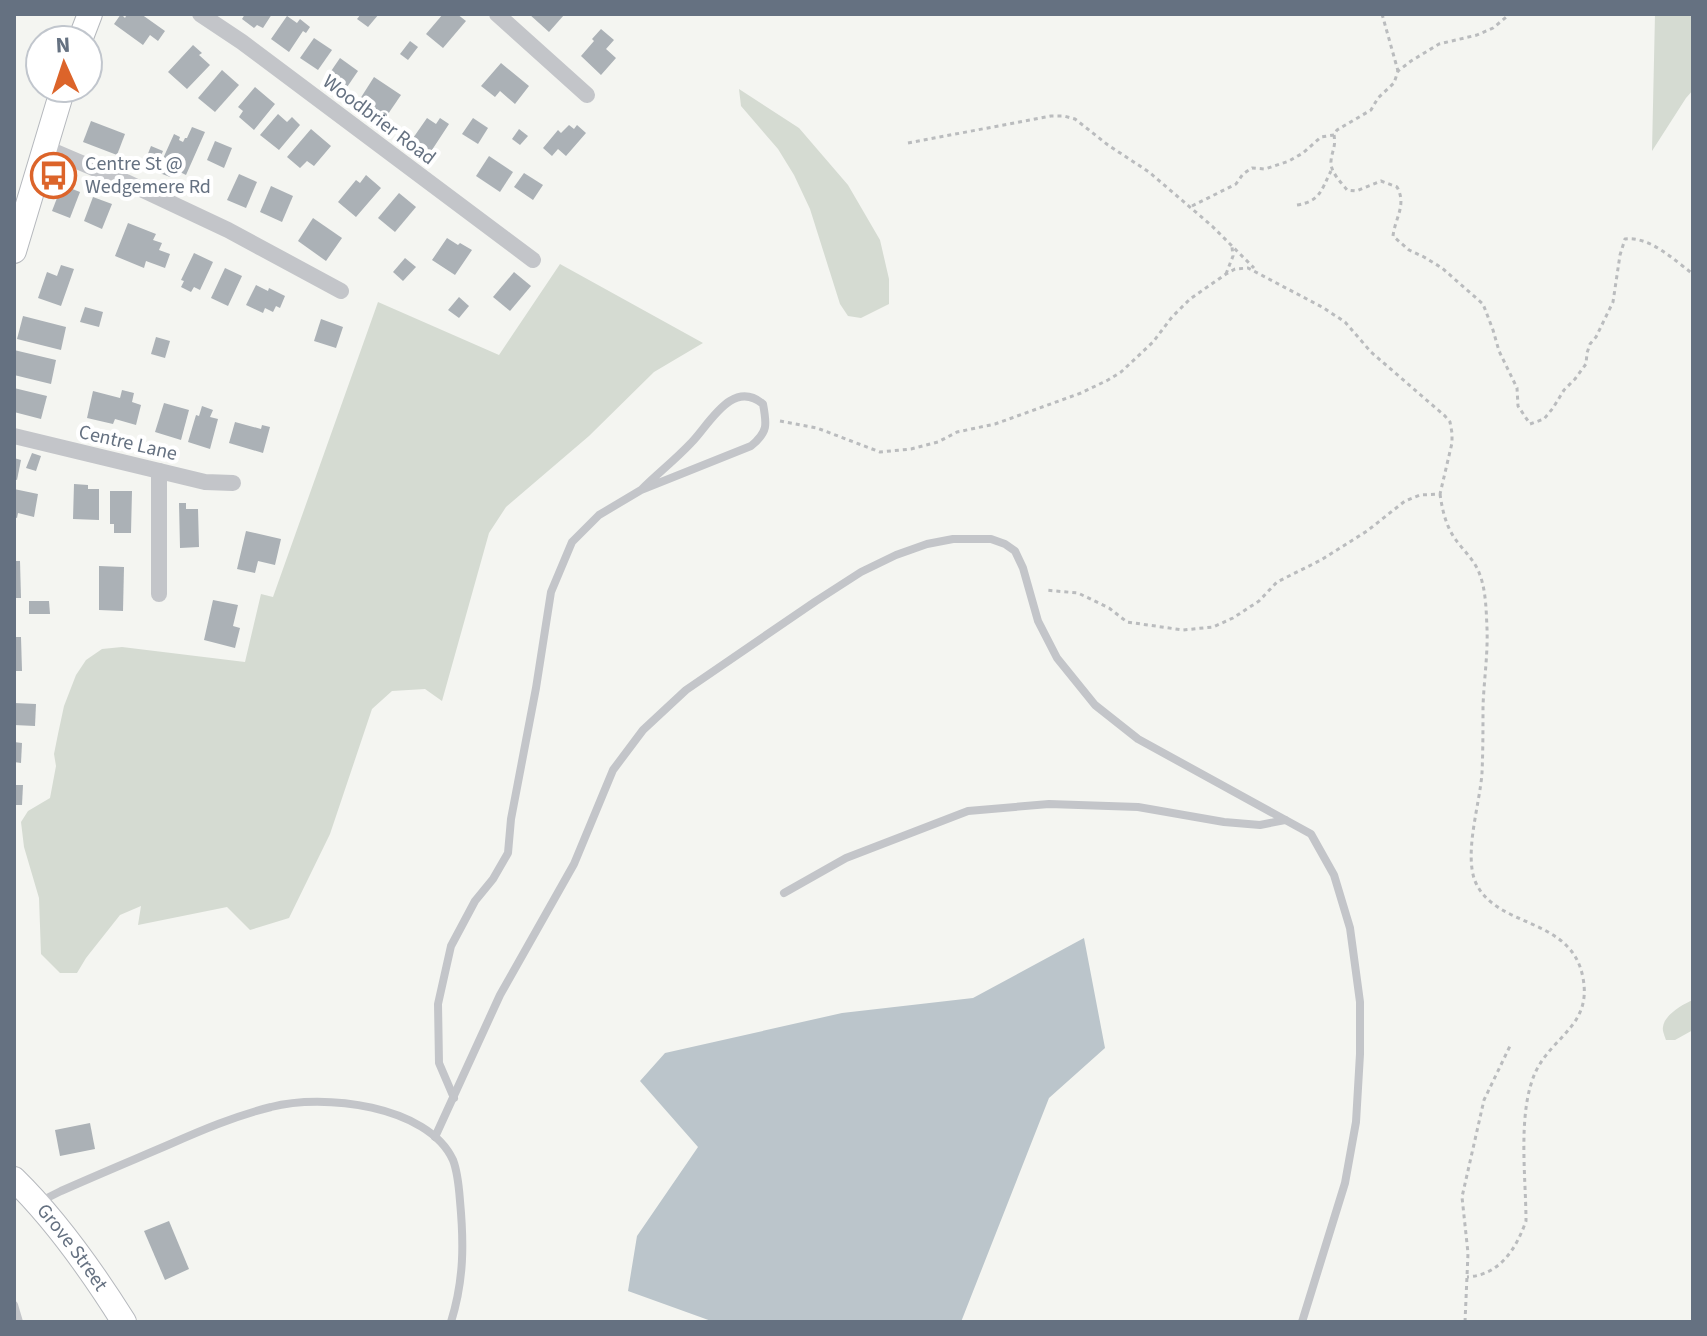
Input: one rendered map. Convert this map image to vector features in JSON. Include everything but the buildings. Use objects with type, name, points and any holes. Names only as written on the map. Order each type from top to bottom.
[{"type":"main road","points":[[14,251],[58,104]]},
{"type":"main road","name":"Grove Street","points":[[14,1179],[38,1203],[102,1287],[124,1322]]},
{"type":"street","name":"Woodbrier Road","points":[[200,14],[242,42],[533,260]]},
{"type":"street","points":[[497,14],[587,95]]},
{"type":"street","points":[[44,147],[215,224],[341,291]]},
{"type":"street","name":"Centre Lane","points":[[14,436],[205,482],[233,483]]},
{"type":"street","points":[[159,471],[159,594]]},
{"type":"lane","points":[[454,1098],[439,1063],[438,1004],[451,946],[475,901],[508,853],[518,772],[536,688],[551,592],[572,542],[599,515],[641,490],[751,446],[762,437],[766,428],[763,404],[749,396],[737,398],[723,406],[708,420],[694,441],[641,490]]},
{"type":"lane","points":[[435,1137],[500,995],[574,864],[613,770],[643,730],[686,690],[861,572],[927,544],[953,539],[991,539],[1015,551],[1038,621],[1057,658],[1095,705],[1138,739],[1311,834],[1334,875],[1350,928],[1360,1002],[1356,1122],[1345,1183],[1302,1322]]},
{"type":"lane","points":[[784,893],[846,858],[968,811],[1049,804],[1138,807],[1260,825],[1286,820]]},
{"type":"lane","points":[[38,1203],[224,1121],[274,1105],[323,1101],[364,1105],[417,1122],[445,1146],[452,1159],[457,1175],[464,1254],[451,1322]]},
{"type":"lane","points":[[14,1305],[19,1322]]},
{"type":"path","points":[[1382,14],[1398,71],[1394,83],[1378,98],[1371,110],[1337,130],[1334,135],[1335,150],[1330,160],[1332,170],[1347,190],[1356,191],[1381,181],[1397,187],[1402,196],[1401,209],[1393,236],[1409,250],[1442,268],[1483,304],[1499,351],[1517,388],[1518,406],[1530,424],[1544,419],[1586,364],[1590,344],[1613,302],[1625,239],[1636,238],[1659,249],[1693,274]]},
{"type":"path","points":[[1398,71],[1439,44],[1477,35],[1493,28],[1510,14]]},
{"type":"path","points":[[908,143],[1037,118],[1064,116],[1075,119],[1190,206],[1257,271],[1345,322],[1371,352],[1450,422],[1452,443],[1440,494],[1443,513],[1452,533],[1480,575],[1486,611],[1482,774],[1472,845],[1473,874],[1489,899],[1508,912],[1551,932],[1567,945],[1577,959],[1583,976],[1585,999],[1580,1013],[1536,1070],[1530,1088],[1524,1156],[1526,1221],[1506,1259],[1494,1270],[1467,1277]]},
{"type":"path","points":[[1190,206],[1236,184],[1252,168],[1265,169],[1289,161],[1321,137],[1334,135]]},
{"type":"path","points":[[1297,205],[1319,196],[1332,170]]},
{"type":"path","points":[[1226,274],[1233,256],[1230,243]]},
{"type":"path","points":[[766,418],[817,428],[880,452],[938,442],[957,432],[995,424],[1081,393],[1108,380],[1153,342],[1190,299],[1226,274],[1243,268],[1257,271]]},
{"type":"path","points":[[1029,588],[1078,593],[1109,608],[1127,622],[1183,630],[1213,627],[1259,601],[1277,582],[1321,560],[1367,531],[1405,501],[1420,495],[1440,494]]},
{"type":"path","points":[[1465,1322],[1468,1253],[1462,1197],[1484,1100],[1510,1046]]},
{"type":"shaded area","points":[[1655,14],[1693,14],[1693,90],[1652,151]]},
{"type":"shaded area","points":[[739,89],[799,128],[848,185],[880,240],[889,279],[889,304],[861,318],[848,316],[840,304],[810,209],[794,175],[778,149],[741,106]]},
{"type":"shaded area","points":[[560,264],[703,343],[654,372],[589,436],[506,507],[489,533],[442,701],[425,689],[392,691],[372,709],[330,834],[289,918],[250,930],[227,907],[138,925],[141,906],[120,915],[77,973],[60,973],[41,954],[39,898],[24,847],[21,822],[28,811],[50,798],[56,766],[54,754],[64,706],[76,675],[86,660],[102,649],[122,647],[245,662],[261,594],[273,597],[378,302],[499,355]]},
{"type":"shaded area","points":[[1084,938],[1105,1048],[1049,1098],[961,1322],[714,1322],[628,1291],[637,1236],[698,1147],[640,1081],[665,1053],[842,1013],[973,998]]},
{"type":"shaded area","points":[[1693,1000],[1693,1030],[1675,1040],[1666,1040],[1663,1028],[1667,1018]]},
{"type":"place","name":"Centre St @ Wedgemere Rd","points":[[54,176]]}]
